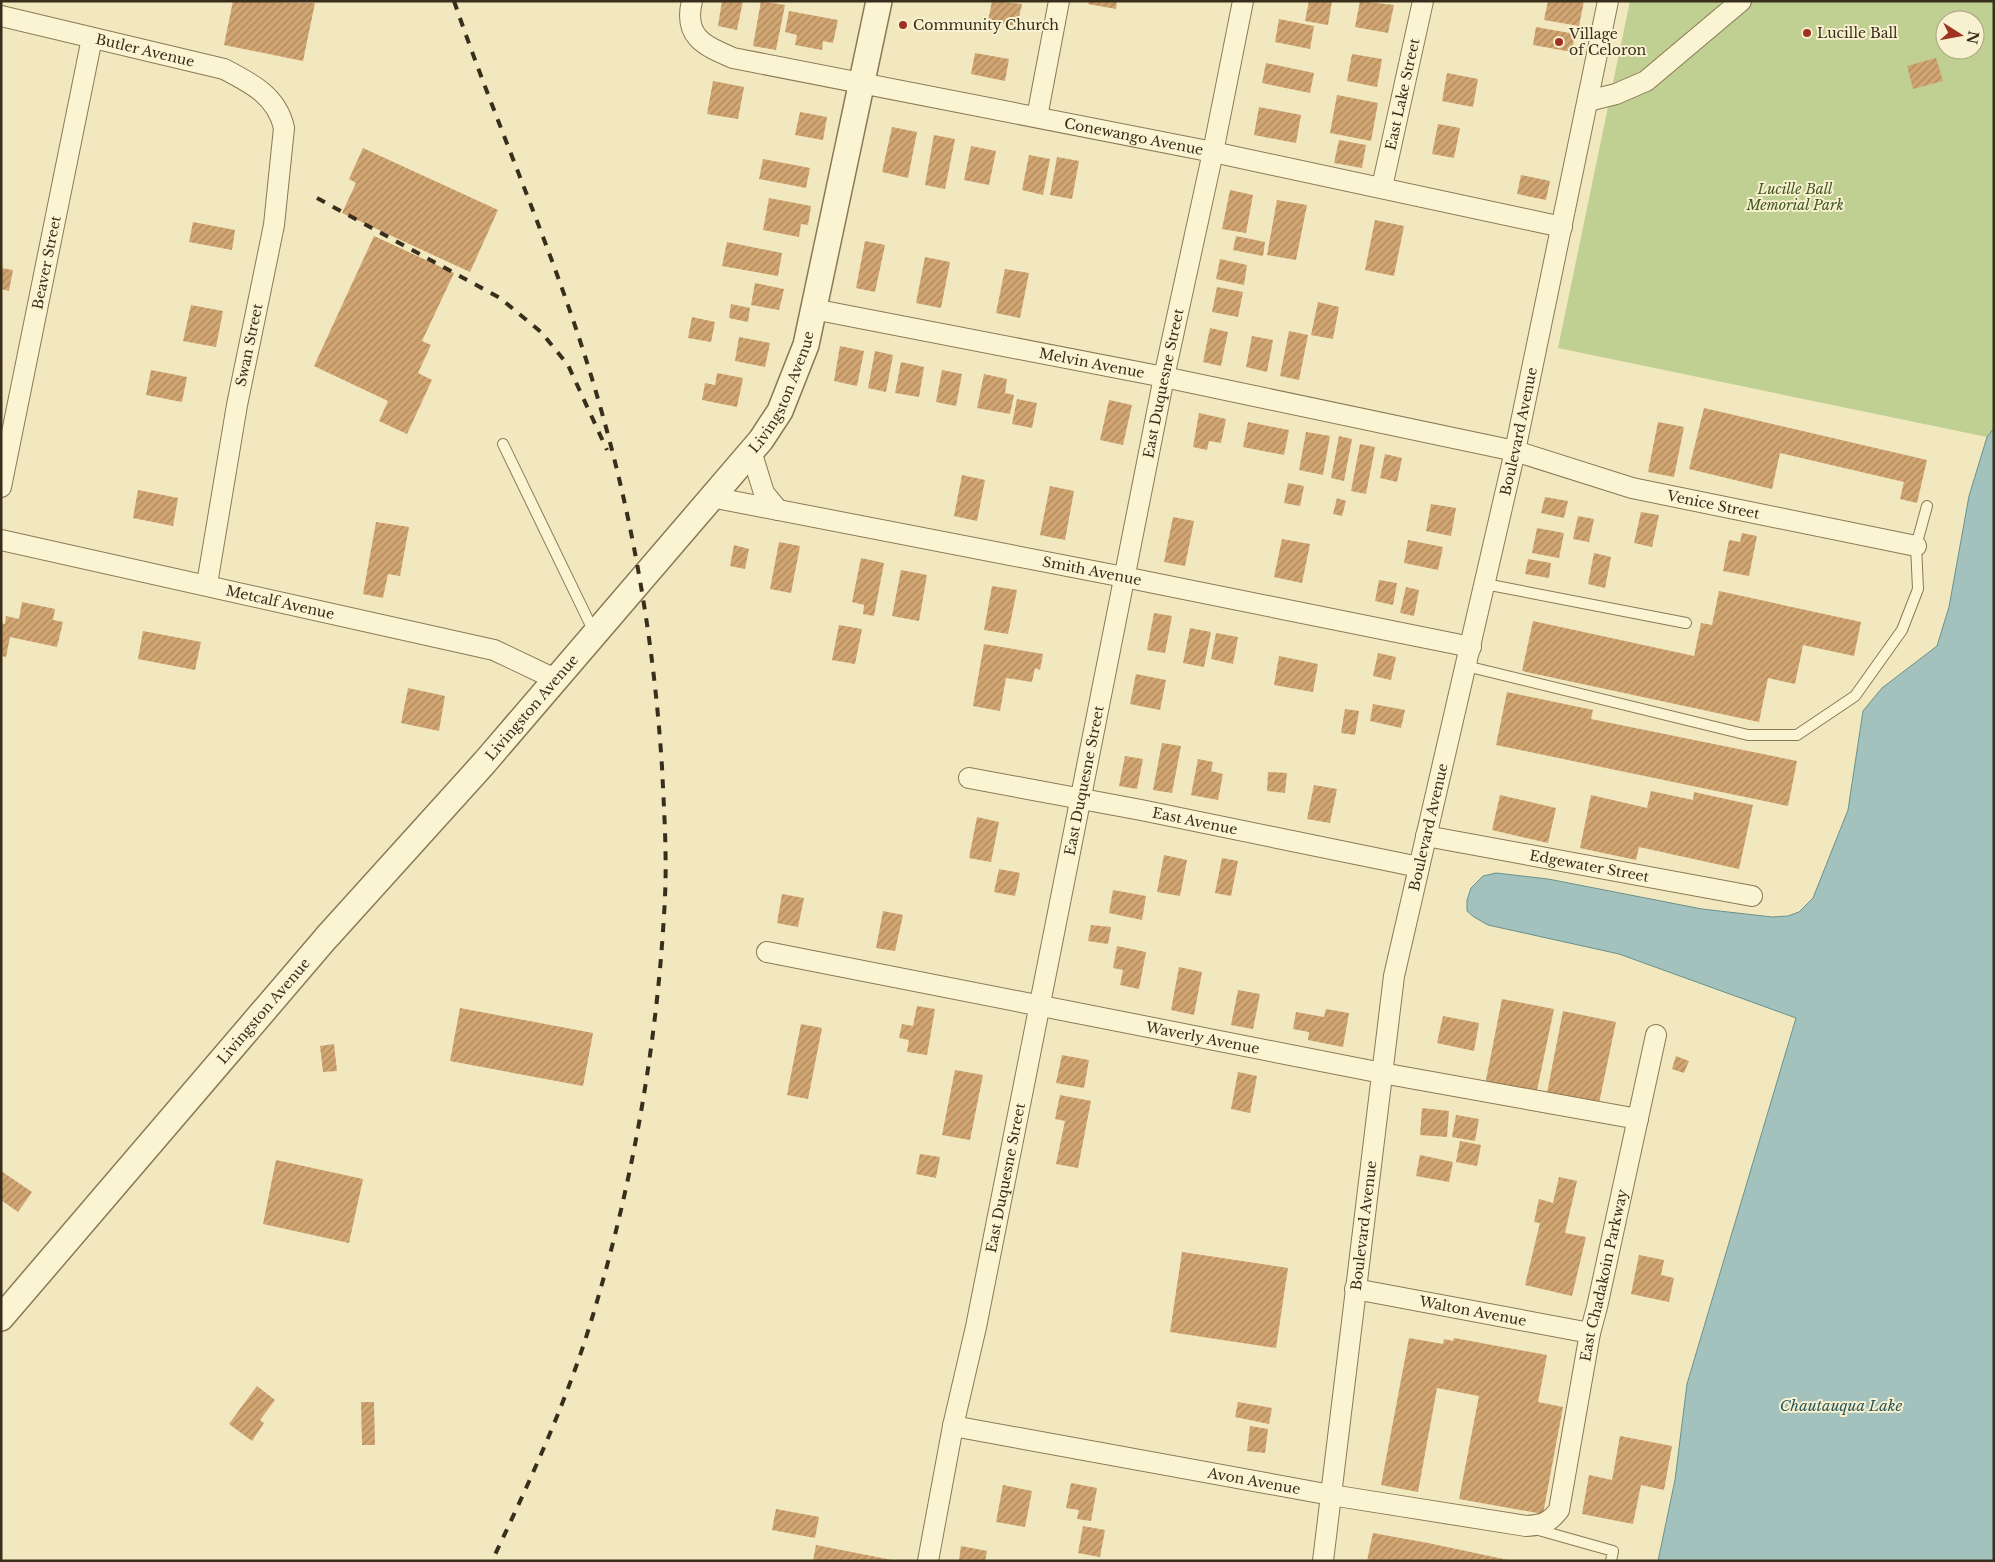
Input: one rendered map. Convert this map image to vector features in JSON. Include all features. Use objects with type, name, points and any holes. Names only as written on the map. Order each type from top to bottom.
[{"type":"street","name":"Conewango Avenue","points":[[692,1],[690,9],[692,31],[706,46],[733,58],[1213,152],[1562,227]]},
{"type":"street","name":"Livingston Avenue","points":[[1,1318],[320,946],[485,762],[594,632],[751,451],[780,411],[806,345],[879,1]]},
{"type":"street","points":[[1037,117],[1059,1]]},
{"type":"street","name":"East Duquesne Street","points":[[928,1561],[953,1426],[976,1327],[1164,376],[1213,152],[1243,1]]},
{"type":"street","name":"East Lake Street","points":[[1382,187],[1423,1]]},
{"type":"street","name":"Boulevard Avenue","points":[[1323,1561],[1394,976],[1515,451],[1608,1]]},
{"type":"street","points":[[1588,101],[1616,94],[1646,81],[1741,1]]},
{"type":"street","name":"Butler Avenue","points":[[1,16],[224,69],[255,85],[276,107]]},
{"type":"street","name":"Beaver Street","points":[[1,487],[92,38]]},
{"type":"street","name":"Swan Street","points":[[207,584],[237,405],[274,225],[284,128],[276,107]]},
{"type":"street","name":"Melvin Avenue","points":[[814,309],[1164,376],[1515,451]]},
{"type":"street","points":[[751,451],[764,493],[778,510]]},
{"type":"street","name":"Venice Street","points":[[1515,451],[1632,488],[1916,546]]},
{"type":"street","name":"Smith Avenue","points":[[711,497],[1124,577],[1468,656]]},
{"type":"street","name":"Metcalf Avenue","points":[[1,540],[207,584],[494,650],[555,679]]},
{"type":"street","name":"East Avenue","points":[[969,778],[1419,867]]},
{"type":"street","name":"Edgewater Street","points":[[1426,836],[1752,896]]},
{"type":"street","name":"Waverly Avenue","points":[[767,952],[1382,1073],[1638,1119]]},
{"type":"street","name":"East Chadakoin Parkway","points":[[1554,1517],[1559,1510],[1590,1332],[1656,1035]]},
{"type":"street","name":"Walton Avenue","points":[[1356,1289],[1590,1332]]},
{"type":"street","name":"Avon Avenue","points":[[953,1426],[1331,1495],[1526,1526],[1541,1525],[1550,1522],[1554,1517]]},
{"type":"lane","points":[[503,444],[594,632]]},
{"type":"lane","points":[[1468,656],[1748,735],[1797,735],[1855,696],[1902,630],[1918,589],[1916,546],[1927,506]]},
{"type":"lane","points":[[1485,584],[1686,623]]},
{"type":"lane","points":[[1526,1526],[1613,1551],[1611,1561]]},
{"type":"green space","name":"Lucille Ball Memorial Park","points":[[1630,1],[1994,1],[1994,428],[1987,437],[1558,348]]},
{"type":"water","name":"Chautauqua Lake","points":[[1994,428],[1994,1561],[1658,1561],[1675,1480],[1687,1384],[1796,1018],[1619,954],[1488,925],[1467,911],[1467,900],[1471,888],[1483,876],[1496,873],[1548,879],[1702,909],[1772,917],[1788,916],[1799,912],[1813,898],[1848,810],[1863,711],[1882,688],[1937,646],[1949,607],[1969,496],[1987,437]]},
{"type":"building","points":[[233,1],[315,3],[303,61],[224,45]]},
{"type":"building","points":[[722,1],[743,1],[737,30],[718,26]]},
{"type":"building","points":[[761,1],[785,5],[776,50],[753,46]]},
{"type":"building","points":[[992,1],[1022,4],[1017,26],[988,21]]},
{"type":"building","points":[[1089,1],[1117,1],[1116,9],[1088,4]]},
{"type":"building","points":[[1309,1],[1332,1],[1328,25],[1305,21]]},
{"type":"building","points":[[1360,1],[1394,5],[1388,33],[1355,27]]},
{"type":"building","points":[[1548,1],[1584,1],[1579,26],[1544,20]]},
{"type":"building","points":[[789,11],[838,20],[833,43],[823,41],[822,50],[795,45],[797,35],[785,32]]},
{"type":"building","points":[[1279,19],[1314,26],[1310,49],[1275,42]]},
{"type":"building","points":[[1536,27],[1575,34],[1572,52],[1533,45]]},
{"type":"building","points":[[975,53],[1009,59],[1005,81],[971,74]]},
{"type":"building","points":[[1352,54],[1382,59],[1377,87],[1347,81]]},
{"type":"building","points":[[1935,58],[1943,81],[1913,89],[1907,66]]},
{"type":"building","points":[[1266,63],[1314,73],[1310,93],[1262,83]]},
{"type":"building","points":[[1447,73],[1478,79],[1473,107],[1442,101]]},
{"type":"building","points":[[713,81],[744,87],[738,119],[707,114]]},
{"type":"building","points":[[1337,95],[1378,103],[1371,141],[1330,133]]},
{"type":"building","points":[[1259,107],[1301,115],[1296,143],[1254,135]]},
{"type":"building","points":[[800,112],[827,117],[823,140],[795,135]]},
{"type":"building","points":[[1438,124],[1460,128],[1454,158],[1432,154]]},
{"type":"building","points":[[892,127],[917,132],[908,178],[882,172]]},
{"type":"building","points":[[934,135],[955,139],[945,189],[925,185]]},
{"type":"building","points":[[1339,140],[1366,145],[1362,168],[1334,163]]},
{"type":"building","points":[[971,146],[996,151],[989,185],[964,180]]},
{"type":"building","points":[[363,148],[498,210],[470,272],[342,213],[356,183],[349,179]]},
{"type":"building","points":[[1029,155],[1050,159],[1043,195],[1022,190]]},
{"type":"building","points":[[1057,157],[1079,161],[1072,199],[1050,195]]},
{"type":"building","points":[[763,159],[810,168],[806,188],[759,179]]},
{"type":"building","points":[[1521,175],[1550,181],[1546,200],[1517,194]]},
{"type":"building","points":[[1230,190],[1253,195],[1246,233],[1222,229]]},
{"type":"building","points":[[769,198],[811,206],[808,225],[801,224],[799,237],[763,230]]},
{"type":"building","points":[[1277,200],[1307,205],[1296,260],[1267,255]]},
{"type":"building","points":[[1375,220],[1404,226],[1394,276],[1365,270]]},
{"type":"building","points":[[193,222],[235,230],[232,250],[189,242]]},
{"type":"building","points":[[374,236],[454,273],[422,341],[431,345],[418,373],[432,380],[407,434],[379,421],[388,401],[314,366]]},
{"type":"building","points":[[1236,236],[1265,242],[1263,256],[1233,250]]},
{"type":"building","points":[[865,241],[885,245],[875,292],[856,288]]},
{"type":"building","points":[[727,242],[782,253],[778,276],[722,266]]},
{"type":"building","points":[[925,257],[950,262],[941,308],[916,303]]},
{"type":"building","points":[[1220,259],[1247,265],[1244,285],[1216,279]]},
{"type":"building","points":[[1,268],[13,270],[9,291],[1,289]]},
{"type":"building","points":[[1005,269],[1029,273],[1020,318],[996,313]]},
{"type":"building","points":[[755,283],[784,289],[779,310],[751,305]]},
{"type":"building","points":[[1217,287],[1243,292],[1238,317],[1212,312]]},
{"type":"building","points":[[1318,302],[1339,307],[1333,339],[1311,335]]},
{"type":"building","points":[[731,304],[750,308],[748,322],[729,318]]},
{"type":"building","points":[[191,305],[223,311],[216,347],[183,341]]},
{"type":"building","points":[[692,317],[715,322],[711,342],[688,338]]},
{"type":"building","points":[[1210,328],[1228,332],[1221,366],[1203,362]]},
{"type":"building","points":[[1289,331],[1308,335],[1299,380],[1280,376]]},
{"type":"building","points":[[1252,336],[1273,340],[1267,372],[1246,367]]},
{"type":"building","points":[[739,337],[770,343],[765,367],[735,361]]},
{"type":"building","points":[[840,346],[864,351],[857,386],[834,381]]},
{"type":"building","points":[[875,351],[893,355],[886,392],[868,388]]},
{"type":"building","points":[[901,362],[924,367],[919,397],[895,393]]},
{"type":"building","points":[[151,370],[187,377],[182,402],[146,395]]},
{"type":"building","points":[[942,370],[962,374],[956,406],[936,402]]},
{"type":"building","points":[[717,373],[743,378],[737,407],[702,400],[705,383],[715,385]]},
{"type":"building","points":[[984,374],[1007,379],[1005,393],[1014,395],[1010,414],[977,408]]},
{"type":"building","points":[[1017,399],[1037,403],[1032,428],[1012,424]]},
{"type":"building","points":[[1109,400],[1132,405],[1123,445],[1100,440]]},
{"type":"building","points":[[1704,408],[1927,460],[1917,503],[1900,499],[1904,482],[1780,453],[1772,489],[1689,469]]},
{"type":"building","points":[[1199,413],[1226,419],[1221,443],[1209,441],[1207,450],[1193,447]]},
{"type":"building","points":[[1248,422],[1289,430],[1284,455],[1243,447]]},
{"type":"building","points":[[1658,422],[1684,427],[1674,477],[1648,472]]},
{"type":"building","points":[[1306,432],[1330,436],[1323,475],[1299,470]]},
{"type":"building","points":[[1339,436],[1352,439],[1344,481],[1331,478]]},
{"type":"building","points":[[1360,444],[1375,447],[1366,494],[1351,491]]},
{"type":"building","points":[[1385,454],[1402,458],[1397,482],[1380,478]]},
{"type":"building","points":[[962,475],[985,480],[977,521],[954,516]]},
{"type":"building","points":[[1288,483],[1304,486],[1300,506],[1284,503]]},
{"type":"building","points":[[1050,486],[1074,491],[1065,540],[1040,535]]},
{"type":"building","points":[[138,490],[178,498],[173,526],[133,518]]},
{"type":"building","points":[[1545,497],[1568,501],[1564,518],[1541,513]]},
{"type":"building","points":[[1337,498],[1346,501],[1342,516],[1333,514]]},
{"type":"building","points":[[1431,504],[1456,508],[1451,536],[1426,531]]},
{"type":"building","points":[[1641,512],[1659,515],[1652,547],[1634,543]]},
{"type":"building","points":[[1578,516],[1594,519],[1589,542],[1573,539]]},
{"type":"building","points":[[1173,517],[1194,521],[1185,566],[1164,562]]},
{"type":"building","points":[[376,522],[409,527],[400,576],[388,574],[383,598],[363,594]]},
{"type":"building","points":[[1537,528],[1564,533],[1559,558],[1532,553]]},
{"type":"building","points":[[1742,533],[1757,536],[1749,576],[1723,571],[1729,540],[1740,542]]},
{"type":"building","points":[[1282,539],[1310,544],[1302,583],[1274,577]]},
{"type":"building","points":[[1408,540],[1443,547],[1438,570],[1404,563]]},
{"type":"building","points":[[779,542],[800,546],[791,593],[770,589]]},
{"type":"building","points":[[734,545],[749,549],[745,569],[730,566]]},
{"type":"building","points":[[1594,553],[1611,557],[1605,588],[1588,584]]},
{"type":"building","points":[[861,558],[884,563],[874,616],[863,614],[864,605],[852,602]]},
{"type":"building","points":[[1528,559],[1551,563],[1549,578],[1525,574]]},
{"type":"building","points":[[901,570],[927,575],[919,621],[892,616]]},
{"type":"building","points":[[1379,580],[1397,583],[1393,605],[1375,601]]},
{"type":"building","points":[[992,586],[1017,590],[1008,634],[984,630]]},
{"type":"building","points":[[1406,587],[1419,590],[1414,616],[1400,613]]},
{"type":"building","points":[[1719,591],[1861,622],[1854,656],[1803,645],[1795,684],[1768,678],[1759,722],[1522,671],[1533,621],[1694,656],[1701,623],[1712,625]]},
{"type":"building","points":[[22,602],[55,609],[53,620],[63,622],[57,647],[10,637],[6,657],[1,656],[1,623],[5,624],[6,616],[19,619]]},
{"type":"building","points":[[1154,613],[1172,616],[1165,653],[1147,650]]},
{"type":"building","points":[[839,625],[862,629],[855,664],[832,660]]},
{"type":"building","points":[[1190,628],[1211,632],[1204,667],[1183,663]]},
{"type":"building","points":[[143,631],[201,642],[195,670],[138,659]]},
{"type":"building","points":[[1216,633],[1238,637],[1233,664],[1211,659]]},
{"type":"building","points":[[984,644],[1043,654],[1040,670],[1035,668],[1032,682],[1006,678],[1000,711],[973,706]]},
{"type":"building","points":[[1378,653],[1396,657],[1391,680],[1373,676]]},
{"type":"building","points":[[1279,656],[1318,664],[1313,692],[1274,685]]},
{"type":"building","points":[[1136,674],[1166,680],[1160,710],[1130,704]]},
{"type":"building","points":[[408,688],[445,696],[439,731],[401,723]]},
{"type":"building","points":[[1507,692],[1593,710],[1591,719],[1797,761],[1788,806],[1496,745]]},
{"type":"building","points":[[1373,704],[1405,710],[1401,728],[1370,721]]},
{"type":"building","points":[[1345,709],[1359,711],[1355,735],[1341,733]]},
{"type":"building","points":[[1162,743],[1181,746],[1172,793],[1153,790]]},
{"type":"building","points":[[1125,756],[1143,759],[1137,789],[1119,786]]},
{"type":"building","points":[[1198,759],[1213,762],[1211,771],[1223,774],[1218,800],[1191,795]]},
{"type":"building","points":[[1268,772],[1287,773],[1285,793],[1267,791]]},
{"type":"building","points":[[1314,785],[1337,789],[1330,823],[1307,819]]},
{"type":"building","points":[[1651,791],[1693,800],[1694,792],[1753,805],[1739,869],[1639,847],[1636,860],[1580,848],[1591,795],[1647,808]]},
{"type":"building","points":[[1500,795],[1556,808],[1548,843],[1492,830]]},
{"type":"building","points":[[977,817],[999,822],[991,862],[969,858]]},
{"type":"building","points":[[1164,855],[1187,860],[1180,896],[1157,892]]},
{"type":"building","points":[[1222,858],[1238,861],[1231,896],[1215,893]]},
{"type":"building","points":[[999,869],[1020,873],[1015,896],[994,892]]},
{"type":"building","points":[[1113,890],[1146,896],[1142,920],[1109,913]]},
{"type":"building","points":[[782,894],[804,898],[798,927],[777,923]]},
{"type":"building","points":[[883,911],[903,915],[895,951],[876,948]]},
{"type":"building","points":[[1091,925],[1111,927],[1108,944],[1088,941]]},
{"type":"building","points":[[1117,946],[1146,952],[1139,989],[1120,985],[1123,970],[1113,968]]},
{"type":"building","points":[[1179,967],[1202,972],[1194,1015],[1171,1010]]},
{"type":"building","points":[[1238,990],[1260,994],[1253,1029],[1231,1025]]},
{"type":"building","points":[[1502,999],[1554,1009],[1536,1095],[1485,1085]]},
{"type":"building","points":[[917,1006],[935,1009],[927,1055],[907,1052],[909,1040],[899,1038],[902,1024],[913,1026]]},
{"type":"building","points":[[460,1008],[593,1033],[583,1086],[450,1061]]},
{"type":"building","points":[[1326,1009],[1349,1013],[1343,1047],[1308,1040],[1309,1032],[1293,1029],[1296,1012],[1324,1017]]},
{"type":"building","points":[[1563,1011],[1616,1022],[1598,1108],[1546,1098]]},
{"type":"building","points":[[1443,1016],[1479,1023],[1474,1051],[1437,1043]]},
{"type":"building","points":[[801,1024],[822,1028],[808,1099],[787,1095]]},
{"type":"building","points":[[334,1044],[337,1071],[323,1072],[320,1046]]},
{"type":"building","points":[[1062,1055],[1089,1060],[1084,1088],[1056,1083]]},
{"type":"building","points":[[1676,1056],[1689,1061],[1684,1073],[1672,1069]]},
{"type":"building","points":[[955,1070],[983,1075],[970,1140],[942,1135]]},
{"type":"building","points":[[1238,1072],[1257,1076],[1250,1113],[1231,1109]]},
{"type":"building","points":[[1060,1095],[1091,1101],[1078,1168],[1056,1164],[1065,1121],[1055,1119]]},
{"type":"building","points":[[1422,1108],[1449,1111],[1447,1137],[1420,1135]]},
{"type":"building","points":[[1456,1115],[1479,1119],[1475,1141],[1452,1137]]},
{"type":"building","points":[[1460,1141],[1481,1145],[1477,1166],[1456,1162]]},
{"type":"building","points":[[920,1154],[940,1157],[936,1178],[916,1174]]},
{"type":"building","points":[[1420,1155],[1453,1162],[1449,1182],[1416,1176]]},
{"type":"building","points":[[276,1160],[363,1179],[349,1243],[263,1224]]},
{"type":"building","points":[[1,1171],[32,1192],[18,1212],[1,1200]]},
{"type":"building","points":[[1559,1177],[1577,1181],[1565,1233],[1586,1237],[1572,1296],[1525,1285],[1540,1223],[1534,1222],[1539,1199],[1553,1203]]},
{"type":"building","points":[[1182,1252],[1288,1268],[1276,1348],[1170,1332]]},
{"type":"building","points":[[1639,1255],[1664,1260],[1661,1275],[1674,1278],[1669,1302],[1631,1294]]},
{"type":"building","points":[[1409,1338],[1443,1344],[1444,1339],[1453,1341],[1454,1338],[1547,1355],[1538,1402],[1563,1407],[1543,1514],[1459,1499],[1479,1396],[1437,1388],[1418,1492],[1381,1485]]},
{"type":"building","points":[[257,1386],[275,1400],[260,1420],[264,1423],[252,1441],[229,1424]]},
{"type":"building","points":[[361,1402],[374,1402],[375,1445],[362,1445]]},
{"type":"building","points":[[1238,1402],[1272,1408],[1269,1424],[1235,1417]]},
{"type":"building","points":[[1250,1426],[1268,1429],[1265,1453],[1247,1451]]},
{"type":"building","points":[[1620,1436],[1672,1446],[1664,1490],[1641,1485],[1633,1524],[1582,1514],[1589,1475],[1612,1480]]},
{"type":"building","points":[[1071,1483],[1097,1488],[1091,1521],[1077,1519],[1079,1510],[1066,1508]]},
{"type":"building","points":[[1003,1485],[1032,1491],[1025,1527],[996,1522]]},
{"type":"building","points":[[776,1509],[819,1517],[815,1538],[772,1530]]},
{"type":"building","points":[[1083,1526],[1105,1530],[1100,1557],[1078,1553]]},
{"type":"building","points":[[1373,1533],[1428,1543],[1513,1561],[1367,1561]]},
{"type":"building","points":[[816,1545],[892,1560],[892,1561],[813,1561]]},
{"type":"building","points":[[961,1546],[987,1551],[985,1561],[959,1560]]},
{"type":"railway","points":[[454,1],[566,298],[598,399],[622,490],[632,535],[654,674],[662,767],[666,881],[656,1006],[649,1060],[630,1169],[618,1222],[579,1358],[557,1417],[492,1561]]},
{"type":"railway","points":[[317,198],[500,298],[541,332],[568,365],[607,450]]},
{"type":"place","name":"Community Church","points":[[903,25]]},
{"type":"place","name":"Lucille Ball","points":[[1807,33]]},
{"type":"place","name":"Village of Celoron","points":[[1559,42]]}]
